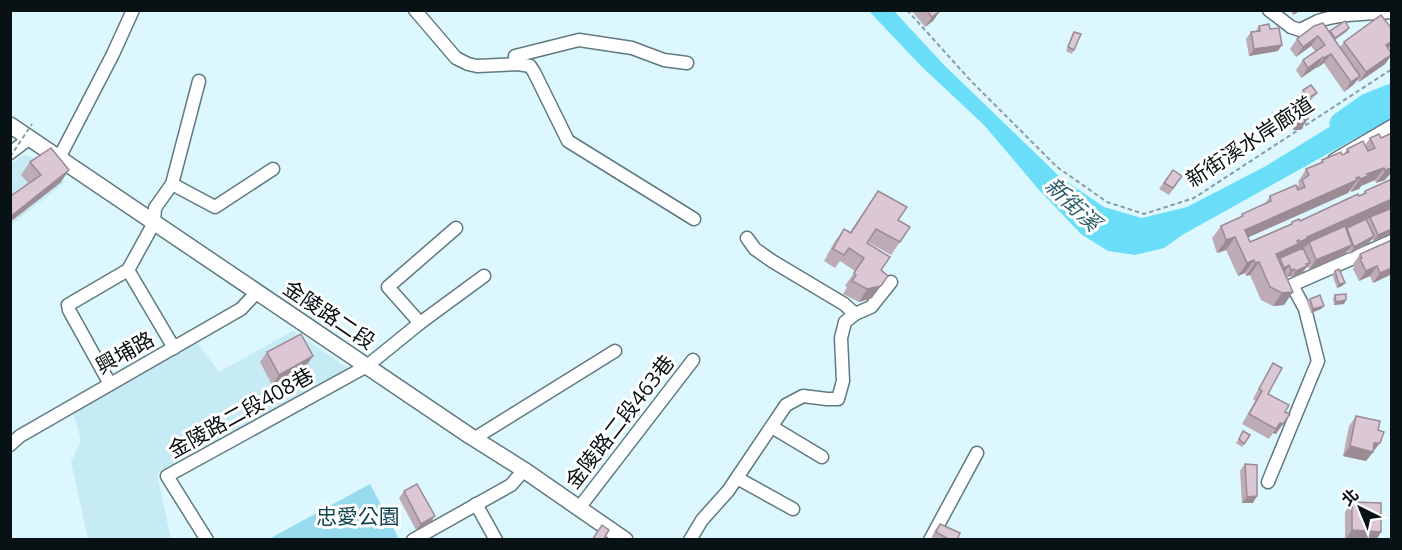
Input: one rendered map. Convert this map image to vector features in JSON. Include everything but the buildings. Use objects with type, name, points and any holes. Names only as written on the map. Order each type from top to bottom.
[{"type":"main road","name":"金陵路二段","points":[[10,125],[31,131],[59,158],[625,540]]},
{"type":"lane","points":[[59,158],[133,10]]},
{"type":"lane","points":[[415,10],[456,58],[468,64],[530,66],[568,141],[694,219]]},
{"type":"lane","points":[[1269,10],[1291,27],[1300,30],[1332,18],[1392,12]]},
{"type":"lane","points":[[517,64],[515,56],[579,40],[632,48],[664,60],[687,63]]},
{"type":"lane","points":[[110,384],[69,310],[69,305],[128,270],[154,223],[155,208],[172,184],[199,81]]},
{"type":"lane","points":[[1334,159],[1392,126]]},
{"type":"lane","points":[[10,155],[31,131]]},
{"type":"lane","points":[[172,184],[215,207],[273,169]]},
{"type":"lane","points":[[420,323],[388,288],[456,228]]},
{"type":"lane","points":[[747,238],[755,249],[772,261],[844,304],[855,314]]},
{"type":"lane","points":[[1268,482],[1318,361],[1305,309],[1292,285],[1392,241]]},
{"type":"lane","points":[[128,270],[174,348]]},
{"type":"lane","points":[[367,366],[484,276]]},
{"type":"lane","points":[[690,540],[702,520],[728,491],[786,405],[803,396],[838,399],[843,381],[841,338],[845,322],[855,314],[871,307],[891,282]]},
{"type":"lane","name":"興埔路","points":[[10,445],[20,436],[241,309],[256,292]]},
{"type":"lane","points":[[475,438],[615,351]]},
{"type":"lane","name":"金陵路二段463巷","points":[[579,508],[693,360]]},
{"type":"lane","name":"金陵路二段408巷","points":[[207,540],[167,476],[367,366]]},
{"type":"lane","points":[[772,427],[822,457]]},
{"type":"lane","points":[[930,540],[977,453]]},
{"type":"lane","points":[[413,540],[434,535],[476,504],[511,485],[524,470]]},
{"type":"lane","points":[[737,478],[793,509]]},
{"type":"lane","points":[[476,504],[496,540]]},
{"type":"path","name":"新街溪水岸廊道","points":[[907,10],[971,81],[1058,167],[1107,202],[1144,214],[1194,198],[1392,69]]},
{"type":"path","points":[[10,155],[31,131]]},
{"type":"shaded area","points":[[23,155],[44,160],[56,170],[64,183],[11,225],[11,164]]},
{"type":"shaded area","points":[[293,331],[351,370],[157,474],[171,539],[88,539],[71,462],[81,440],[73,413],[196,341],[219,372]]},
{"type":"green space","name":"忠愛公園","points":[[370,484],[398,537],[394,539],[269,539]]},
{"type":"water","name":"新街溪","points":[[869,11],[894,11],[943,64],[1060,177],[1104,207],[1142,218],[1187,207],[1266,166],[1391,89],[1391,120],[1184,234],[1164,248],[1135,255],[1108,251],[1081,234],[1040,191],[984,125],[921,66]]},
{"type":"waterway","name":"新街溪","points":[[1340,123],[1367,104],[1392,94]]}]
